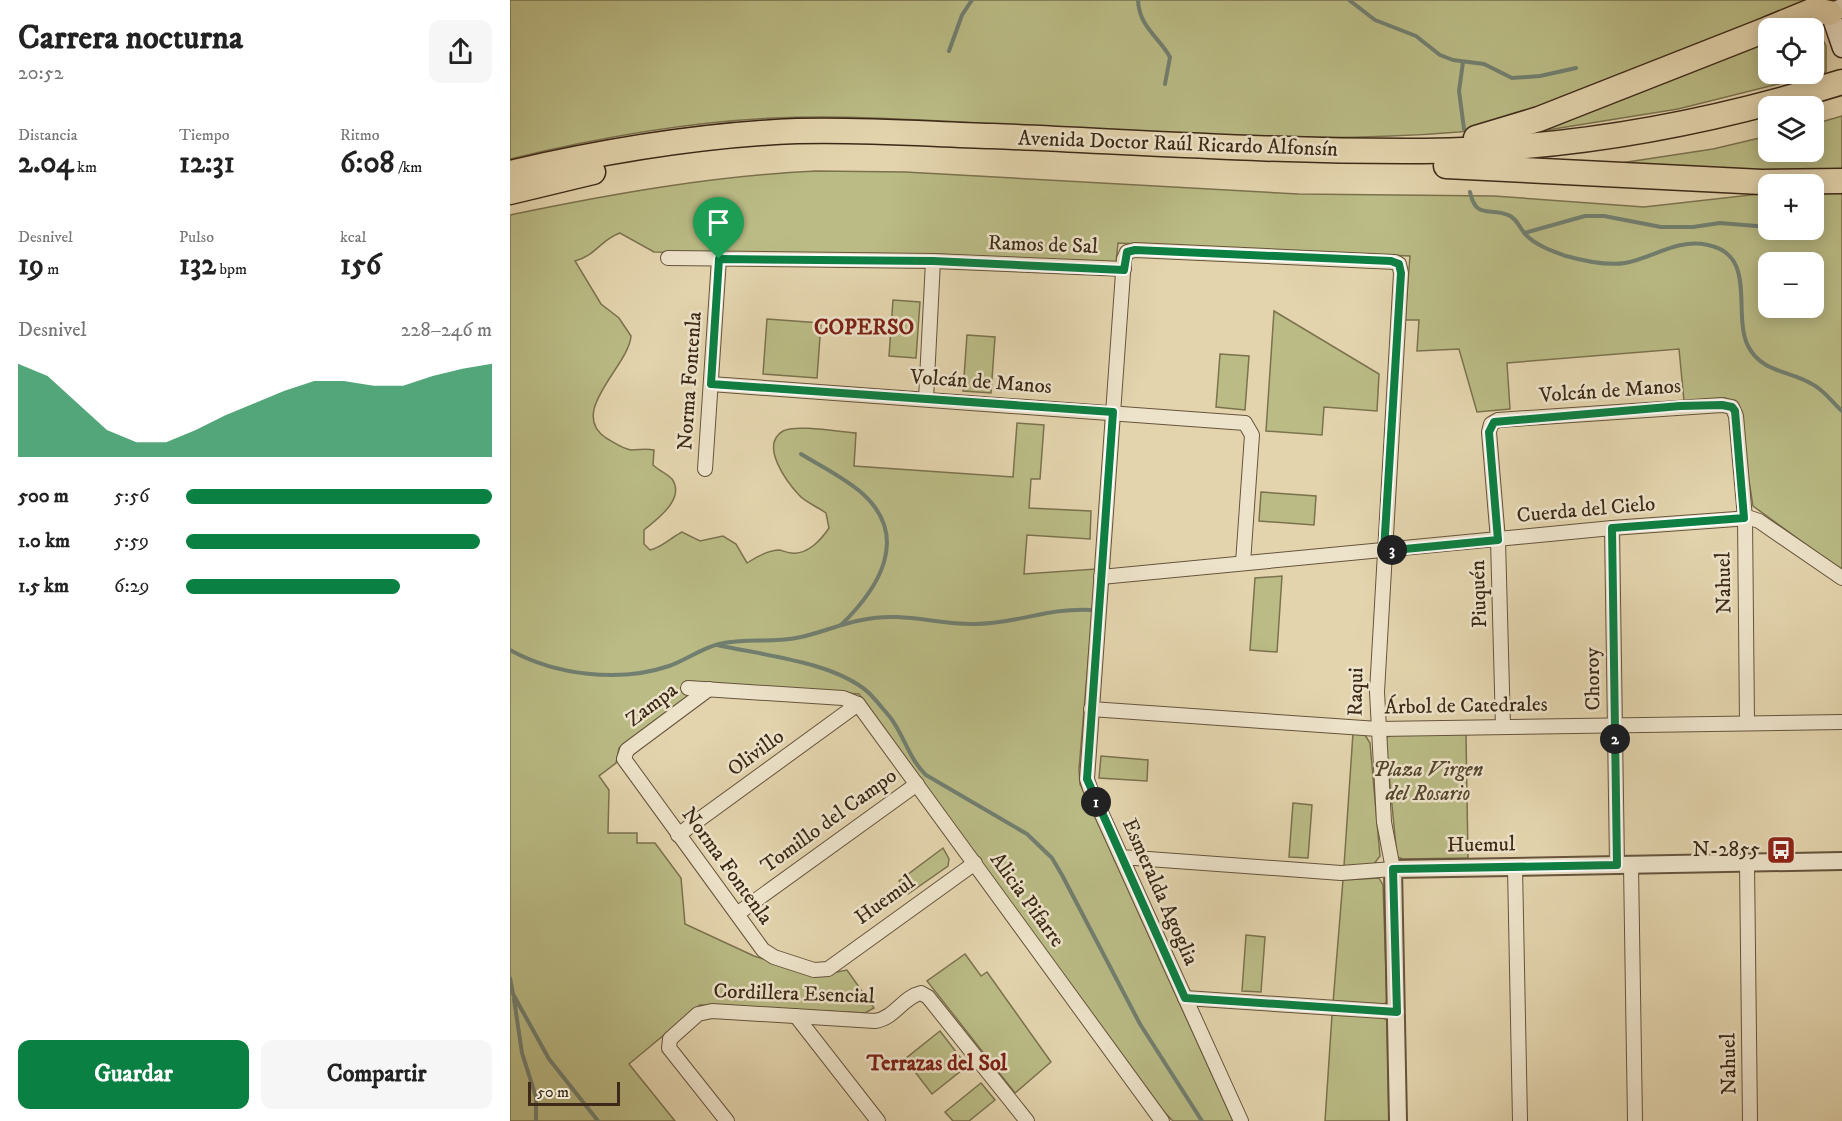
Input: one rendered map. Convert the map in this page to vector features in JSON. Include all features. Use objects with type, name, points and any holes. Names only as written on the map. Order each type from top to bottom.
[{"type":"highway","points":[[1794,18],[1810,11],[1836,11]]},
{"type":"highway","points":[[1425,151],[1539,119],[1758,33]]},
{"type":"highway","name":"Avenida Doctor Raúl Ricardo Alfonsín","points":[[510,174],[635,147],[723,136],[800,131],[895,132],[1276,148],[1425,151],[1528,145],[1642,130],[1757,106],[1842,82]]},
{"type":"highway","points":[[1824,104],[1842,98]]},
{"type":"highway","name":"Avenida Doctor Raúl Ricardo Alfonsín","points":[[510,192],[608,169],[681,156],[796,147],[921,148],[1278,164],[1446,166],[1595,153],[1682,139],[1758,122]]},
{"type":"highway","points":[[1446,166],[1742,182],[1842,181]]},
{"type":"main road","points":[[1836,11],[1841,45]]},
{"type":"street","name":"Ramos de Sal","points":[[668,258],[933,261],[1124,270],[1127,252],[1135,250],[1391,261],[1399,264]]},
{"type":"street","name":"Norma Fontenla","points":[[705,469],[719,259]]},
{"type":"street","points":[[926,399],[933,261]]},
{"type":"street","name":"Raqui","points":[[1398,1121],[1393,869],[1384,822],[1377,692],[1401,273],[1399,264]]},
{"type":"street","points":[[1091,709],[1124,270]]},
{"type":"street","name":"Volcán de Manos","points":[[711,384],[1238,421],[1248,425],[1252,435],[1243,563]]},
{"type":"street","name":"Volcán de Manos","points":[[1491,424],[1498,420],[1654,408],[1722,405],[1732,407]]},
{"type":"street","name":"Nahuel","points":[[1732,407],[1736,416],[1744,518],[1748,723]]},
{"type":"street","name":"Piuquén","points":[[1491,424],[1489,432],[1498,540],[1503,727]]},
{"type":"street","name":"Cuerda del Cielo","points":[[1101,577],[1612,528],[1744,518],[1759,520],[1842,578]]},
{"type":"street","name":"Choroy","points":[[1612,528],[1615,725],[1624,865],[1635,1121]]},
{"type":"street","points":[[688,688],[843,698],[858,704]]},
{"type":"street","name":"Zampa","points":[[623,757],[627,750],[709,689]]},
{"type":"street","name":"Alicia Pifarre","points":[[858,704],[1162,1121]]},
{"type":"street","name":"Olivillo","points":[[678,835],[858,704]]},
{"type":"street","name":"Árbol de Catedrales","points":[[1091,709],[1378,729],[1842,722]]},
{"type":"street","name":"Esmeralda Agoglia","points":[[1091,709],[1087,779],[1241,1121]]},
{"type":"street","name":"Norma Fontenla","points":[[623,757],[736,914],[768,954],[821,970]]},
{"type":"street","name":"Tomillo del Campo","points":[[736,914],[916,784]]},
{"type":"street","name":"Huemul","points":[[1121,857],[1341,873],[1393,869],[1842,861]]},
{"type":"street","name":"Huemul","points":[[821,970],[828,969],[975,863]]},
{"type":"street","name":"Nahuel","points":[[1748,863],[1750,1121]]},
{"type":"street","points":[[1515,867],[1520,1121]]},
{"type":"street","name":"Cordillera Esencial","points":[[727,1121],[670,1051],[669,1041],[698,1014],[706,1011],[880,1020],[921,993],[928,997],[1027,1121]]},
{"type":"street","points":[[1185,998],[1397,1012]]},
{"type":"street","points":[[796,1016],[878,1121]]},
{"type":"green space","points":[[510,0],[1836,0],[1786,18],[1758,18],[1758,28],[1474,130],[1459,132],[1343,137],[1227,136],[885,118],[775,118],[708,123],[641,132],[510,159]]},
{"type":"green space","points":[[1824,42],[1826,46],[1826,72],[1824,72]]},
{"type":"green space","points":[[1758,43],[1758,84],[1778,84],[1678,109],[1497,138]]},
{"type":"green space","points":[[1842,116],[1842,177],[1824,176],[1824,174],[1601,166],[1713,149],[1758,138],[1758,162],[1824,162],[1824,121]]},
{"type":"green space","points":[[816,171],[905,172],[1298,194],[1494,196],[1644,207],[1758,194],[1758,240],[1824,240],[1824,187],[1842,186],[1842,571],[1753,506],[1737,404],[1725,398],[1684,401],[1679,349],[1507,363],[1510,409],[1477,412],[1459,349],[1417,351],[1419,320],[1405,320],[1410,256],[1118,243],[1116,263],[934,254],[654,252],[620,233],[608,239],[589,255],[575,261],[601,304],[619,318],[631,336],[628,348],[596,402],[593,415],[596,427],[606,438],[625,448],[654,450],[653,465],[672,479],[675,487],[675,494],[668,508],[644,530],[644,544],[650,550],[682,532],[700,541],[723,536],[736,544],[747,563],[770,552],[778,550],[798,553],[813,546],[829,528],[826,513],[799,495],[782,473],[774,454],[776,437],[789,429],[807,428],[856,433],[854,466],[1013,477],[1017,423],[1044,425],[1040,479],[1031,479],[1029,508],[1091,511],[1090,539],[1027,535],[1024,574],[1096,569],[1079,769],[1080,784],[1233,1121],[1173,1121],[1162,1110],[859,694],[687,681],[686,694],[691,695],[619,748],[616,763],[599,776],[609,790],[608,833],[637,833],[637,843],[655,843],[681,878],[685,924],[754,956],[816,976],[847,970],[874,1008],[865,1013],[700,1005],[629,1064],[675,1121],[510,1121],[510,215],[662,187],[739,177]]},
{"type":"green space","points":[[893,300],[920,302],[916,358],[889,356]]},
{"type":"green space","points":[[1274,311],[1379,374],[1377,411],[1324,407],[1322,435],[1266,431]]},
{"type":"green space","points":[[767,319],[821,323],[817,378],[763,374]]},
{"type":"green space","points":[[967,335],[995,337],[991,393],[963,391]]},
{"type":"green space","points":[[1220,354],[1249,356],[1245,410],[1216,407]]},
{"type":"green space","points":[[1261,492],[1316,496],[1314,525],[1259,521]]},
{"type":"green space","points":[[1282,576],[1277,652],[1250,650],[1255,578]]},
{"type":"green space","points":[[1353,733],[1365,735],[1370,743],[1380,856],[1374,864],[1344,866]]},
{"type":"green space","name":"Plaza Virgen del Rosario","points":[[1395,734],[1466,734],[1468,858],[1403,859],[1397,857],[1386,743],[1387,737]]},
{"type":"green space","points":[[1101,756],[1148,760],[1147,781],[1099,778]]},
{"type":"green space","points":[[1293,803],[1312,805],[1308,858],[1289,857]]},
{"type":"green space","points":[[943,848],[949,859],[948,866],[908,894],[899,881]]},
{"type":"green space","points":[[1379,878],[1383,885],[1387,1001],[1384,1005],[1333,1003],[1343,880]]},
{"type":"green space","points":[[1246,935],[1265,937],[1261,992],[1242,991]]},
{"type":"green space","points":[[965,954],[981,976],[987,972],[1051,1062],[1015,1093],[927,981]]},
{"type":"green space","points":[[1332,1015],[1381,1017],[1387,1020],[1389,1121],[1325,1121]]},
{"type":"green space","points":[[940,1031],[967,1066],[932,1094],[905,1059]]},
{"type":"green space","points":[[981,1083],[995,1100],[969,1121],[953,1121],[945,1112]]},
{"type":"waterway","points":[[949,51],[962,15],[972,0]]},
{"type":"waterway","points":[[1138,0],[1146,25],[1170,57],[1165,84]]},
{"type":"waterway","points":[[1349,0],[1375,20],[1416,36],[1440,55],[1453,60],[1484,64],[1512,78],[1540,76],[1576,68]]},
{"type":"waterway","points":[[1463,62],[1459,91],[1464,129]]},
{"type":"waterway","points":[[1470,192],[1473,201],[1480,209],[1511,216],[1526,235],[1535,242],[1545,248],[1580,260],[1625,263],[1686,244],[1708,245],[1723,251],[1733,260],[1738,273],[1744,333],[1754,355],[1768,366],[1803,379],[1816,387],[1842,411]]},
{"type":"waterway","points":[[1524,233],[1585,216],[1604,216],[1661,227],[1693,227],[1720,223],[1758,226]]},
{"type":"waterway","points":[[801,454],[863,494],[877,511],[885,528],[887,545],[884,562],[877,579],[867,596],[841,625]]},
{"type":"waterway","points":[[510,650],[528,659],[567,671],[588,674],[629,674],[669,666],[719,644],[796,638],[877,618],[891,617],[975,624],[1061,611],[1092,610]]},
{"type":"waterway","points":[[717,645],[797,661],[855,682],[869,693],[890,717],[915,762],[926,775],[1027,834],[1052,858],[1140,1024],[1202,1121]]},
{"type":"waterway","points":[[510,978],[513,994],[549,1059],[598,1121]]},
{"type":"waterway","points":[[514,999],[522,1053],[536,1097],[536,1121]]},
{"type":"place","name":"N-2855","points":[[1781,850]]},
{"type":"district","name":"COPERSO","points":[[864,327]]},
{"type":"district","name":"Terrazas del Sol","points":[[937,1063]]},
{"type":"route","points":[[1130,250],[1135,250],[1395,262],[1399,264],[1401,273],[1384,551],[1498,540],[1489,432],[1491,424],[1498,420],[1654,408],[1722,405],[1732,407],[1736,416],[1744,518],[1612,528],[1617,865],[1393,869],[1397,1012],[1185,998],[1087,779],[1113,412],[711,384],[719,259],[933,261],[1124,270],[1125,255],[1130,250]]}]
